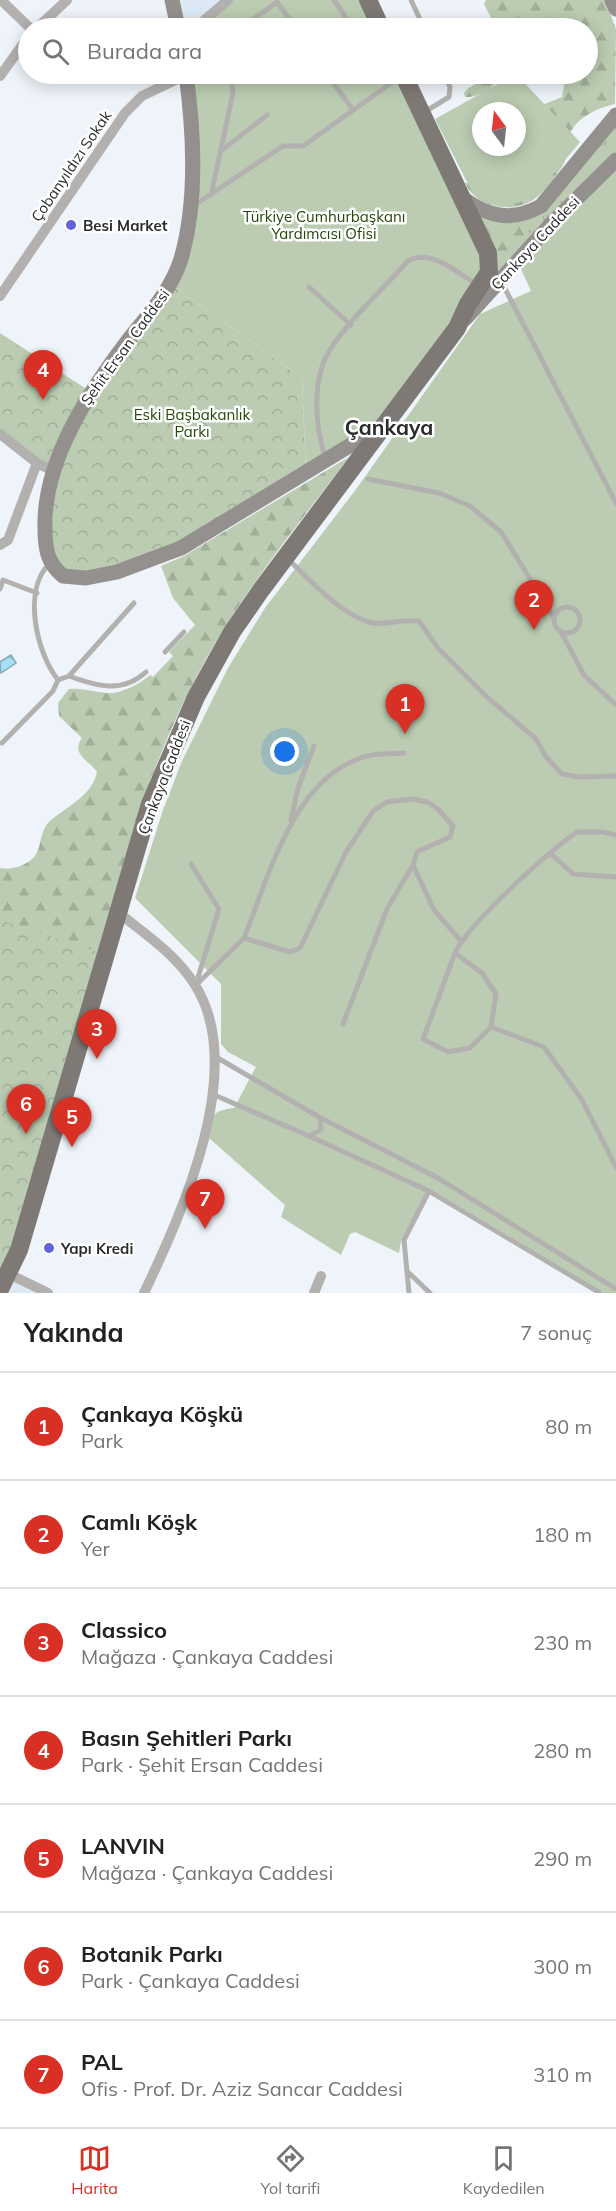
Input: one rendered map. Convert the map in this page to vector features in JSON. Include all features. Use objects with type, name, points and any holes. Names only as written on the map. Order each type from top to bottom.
[{"type":"main road","points":[[172,0],[176,18]]},
{"type":"main road","points":[[368,0],[376,18]]},
{"type":"main road","points":[[612,0],[616,9]]},
{"type":"main road","name":"Şehit Ersan Caddesi","points":[[50,563],[47,554],[45,521],[55,472],[80,408],[171,284],[181,259],[189,208],[193,130],[187,84]]},
{"type":"main road","points":[[408,84],[464,200]]},
{"type":"main road","name":"Çankaya Caddesi","points":[[464,200],[490,215],[505,217],[532,211],[541,206],[616,116]]},
{"type":"main road","name":"Çankaya Caddesi","points":[[4,1281],[19,1250],[150,804],[191,706],[232,632],[285,557],[457,328],[552,223],[616,160]]},
{"type":"main road","name":"Çankaya Caddesi","points":[[457,328],[468,304],[489,272],[490,260],[464,200]]},
{"type":"main road","points":[[50,563],[63,576],[86,578],[117,572],[181,548],[383,425]]},
{"type":"street","points":[[1,0],[20,18]]},
{"type":"street","points":[[48,18],[67,0]]},
{"type":"street","points":[[207,18],[228,0]]},
{"type":"street","points":[[0,76],[18,51]]},
{"type":"street","name":"Çobanyıldızı Sokak","points":[[0,296],[125,113],[142,96],[166,84]]},
{"type":"street","points":[[0,434],[37,463],[55,472]]},
{"type":"street","points":[[0,544],[8,540],[37,463]]},
{"type":"street","points":[[119,913],[172,955],[196,986],[212,1027],[216,1057],[212,1094],[202,1141],[172,1233],[144,1293]]},
{"type":"street","points":[[314,1293],[321,1276]]},
{"type":"street","points":[[4,1281],[48,1293]]},
{"type":"lane","points":[[334,0],[346,18]]},
{"type":"lane","points":[[411,0],[419,18]]},
{"type":"lane","points":[[255,18],[278,1],[289,18]]},
{"type":"lane","points":[[211,195],[233,93],[232,84]]},
{"type":"lane","points":[[336,84],[353,110]]},
{"type":"lane","points":[[189,208],[283,146],[303,146],[389,84]]},
{"type":"lane","points":[[422,114],[448,97],[449,84]]},
{"type":"lane","points":[[221,151],[267,115]]},
{"type":"lane","points":[[326,459],[317,418],[320,380],[331,348],[408,261],[415,256],[430,257],[480,287]]},
{"type":"lane","points":[[501,279],[616,503]]},
{"type":"lane","points":[[309,287],[351,325]]},
{"type":"lane","points":[[368,479],[439,493],[470,507],[501,532],[554,618],[555,626],[561,632],[584,675],[616,705]]},
{"type":"lane","points":[[285,557],[335,602],[357,616],[373,623],[396,620],[419,621],[438,648],[488,698],[536,740],[546,757],[562,774],[579,777],[616,776]]},
{"type":"lane","points":[[50,563],[46,567],[37,593],[35,618],[43,658],[58,680]]},
{"type":"lane","points":[[0,589],[3,580],[37,593]]},
{"type":"lane","points":[[2,743],[53,691],[58,680],[69,676],[134,603]]},
{"type":"lane","points":[[554,618],[558,610],[564,607],[571,607],[579,614],[579,624],[575,630],[569,633],[561,632]]},
{"type":"lane","points":[[165,652],[184,632]]},
{"type":"lane","points":[[69,676],[108,688],[126,684],[146,672]]},
{"type":"lane","points":[[196,986],[244,938],[291,821],[298,788],[314,746]]},
{"type":"lane","points":[[291,821],[310,796],[331,776],[357,759],[378,754],[404,753]]},
{"type":"lane","points":[[244,938],[290,952],[300,948],[346,852],[373,811],[387,802],[413,799],[427,802],[446,816],[453,826],[450,837],[417,852],[413,865],[387,909],[343,1024]]},
{"type":"lane","points":[[455,953],[472,964],[490,982],[496,994],[491,1027],[470,1048],[448,1052],[423,1039],[455,953],[461,941],[502,898],[577,832],[603,832],[616,835]]},
{"type":"lane","points":[[551,854],[573,874],[616,877]]},
{"type":"lane","points":[[191,864],[219,909],[196,986]]},
{"type":"lane","points":[[413,865],[434,910],[461,941]]},
{"type":"lane","points":[[491,1027],[544,1047],[582,1100],[616,1167]]},
{"type":"lane","points":[[216,1057],[320,1117],[438,1178],[616,1289]]},
{"type":"lane","points":[[212,1094],[429,1191],[600,1293]]},
{"type":"lane","points":[[309,1136],[321,1130],[320,1117]]},
{"type":"lane","points":[[409,1293],[409,1273],[404,1240],[429,1191]]},
{"type":"lane","points":[[409,1273],[430,1293]]},
{"type":"shaded area","points":[[172,0],[228,0],[207,18],[176,18]]},
{"type":"shaded area","points":[[12,1281],[37,1293],[4,1293]]},
{"type":"green space","points":[[228,0],[368,0],[376,18],[207,18]]},
{"type":"green space","points":[[486,0],[605,0],[616,29],[615,104],[596,110],[578,122],[570,133],[565,161],[553,179],[533,200],[515,207],[486,203],[477,198],[465,183],[477,183],[511,170],[518,156],[526,156],[526,139],[542,105],[562,97],[564,84],[598,84],[598,18],[491,18],[484,4]]},
{"type":"green space","name":"Türkiye Cumhurbaşkanı Yardımcısı Ofisi","points":[[186,84],[408,84],[491,264],[383,425],[306,471],[302,378],[171,284],[186,228]]},
{"type":"green space","points":[[474,84],[495,84],[476,96],[465,97],[466,90]]},
{"type":"green space","points":[[498,84],[525,84],[580,142],[536,195],[518,203],[487,203],[478,199],[470,188],[435,119]]},
{"type":"green space","points":[[616,115],[616,160],[468,304],[479,210],[532,211]]},
{"type":"green space","points":[[616,170],[616,1293],[604,1293],[429,1188],[401,1241],[399,1253],[355,1232],[350,1234],[341,1255],[281,1217],[285,1205],[209,1138],[214,1116],[221,1111],[234,1108],[256,1067],[228,1052],[221,1044],[221,984],[135,898],[163,810],[182,761],[228,668],[265,608],[357,488],[480,314],[531,291],[520,267],[555,228]]},
{"type":"green space","points":[[522,221],[532,238],[497,275],[497,251],[483,223],[501,225]]},
{"type":"green space","name":"Eski Başbakanlık Parkı","points":[[171,284],[302,378],[306,471],[181,548],[86,578],[50,563],[55,472],[0,434],[0,333],[91,392]]},
{"type":"green space","points":[[349,457],[239,605],[201,668],[160,755],[143,800],[0,1272],[0,868],[16,867],[31,860],[37,852],[43,831],[49,822],[84,795],[94,781],[97,772],[82,757],[78,749],[82,738],[59,716],[58,703],[69,689],[112,693],[130,688],[150,675],[153,677],[173,656],[169,652],[195,625],[173,598],[161,566],[184,556]]},
{"type":"green space","points":[[0,920],[105,954],[0,1289]]},
{"type":"water","points":[[11,655],[16,663],[1,673],[0,662]]},
{"type":"place","name":"Besi Market","points":[[71,225]]},
{"type":"place","name":"Basın Şehitleri Parkı","points":[[43,400]]},
{"type":"place","name":"Camlı Köşk","points":[[534,630]]},
{"type":"place","name":"Çankaya Köşkü","points":[[405,734]]},
{"type":"place","name":"Classico","points":[[97,1059]]},
{"type":"place","name":"Botanik Parkı","points":[[26,1134]]},
{"type":"place","name":"LANVIN","points":[[72,1147]]},
{"type":"place","name":"PAL","points":[[205,1229]]},
{"type":"place","name":"Yapı Kredi","points":[[49,1248]]},
{"type":"district","name":"Çankaya","points":[[389,427]]}]
